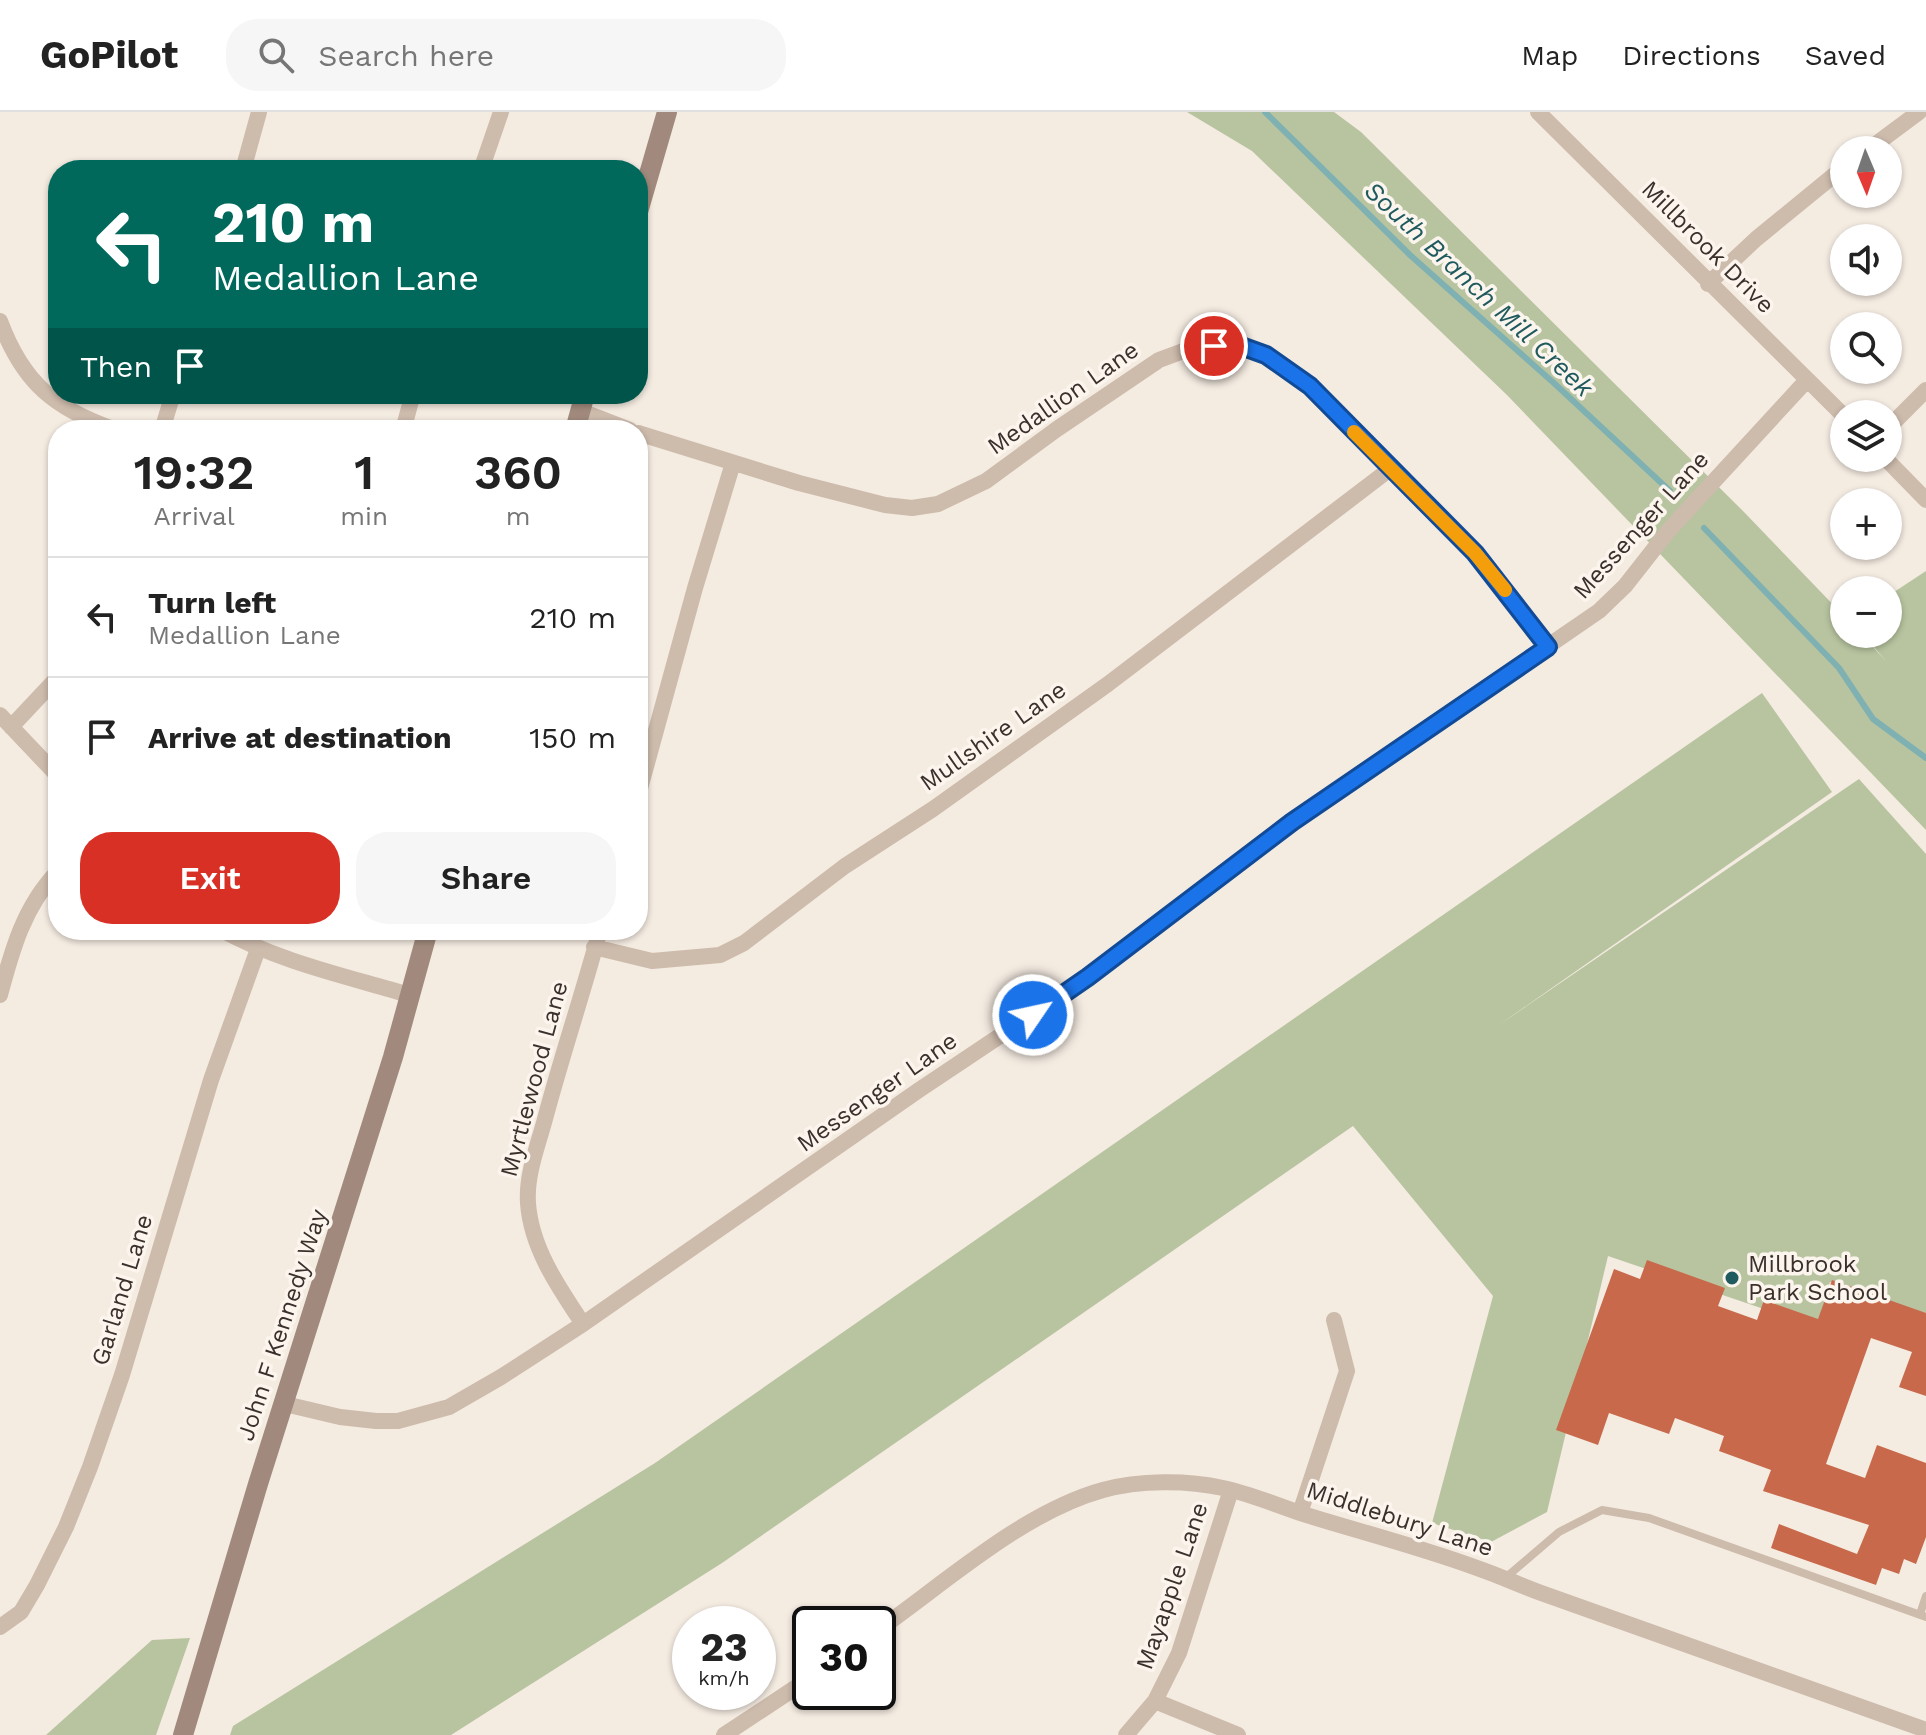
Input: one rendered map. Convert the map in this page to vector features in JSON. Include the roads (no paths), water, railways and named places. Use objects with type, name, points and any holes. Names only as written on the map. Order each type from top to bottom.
[{"type":"street","points":[[246,160],[259,112]]},
{"type":"street","points":[[484,160],[501,112]]},
{"type":"street","points":[[648,178],[667,112]]},
{"type":"street","points":[[1887,136],[1919,112]]},
{"type":"street","name":"Millbrook Drive","points":[[1545,115],[1708,284],[1830,402]]},
{"type":"street","points":[[1708,284],[1756,239],[1830,178]]},
{"type":"street","points":[[0,321],[15,358],[29,378],[48,396]]},
{"type":"street","name":"Medallion Lane","points":[[648,436],[885,505],[912,508],[938,504],[986,481],[1159,360],[1186,350],[1241,346],[1266,355],[1310,386],[1475,553],[1548,647]]},
{"type":"street","name":"Messenger Lane","points":[[285,1404],[340,1417],[376,1421],[398,1421],[423,1415],[462,1400],[583,1324],[919,1090],[1088,977],[1292,822],[1599,611],[1625,586],[1669,530],[1807,380]]},
{"type":"street","points":[[1902,414],[1926,390]]},
{"type":"street","points":[[61,404],[88,420]]},
{"type":"street","points":[[580,412],[602,420]]},
{"type":"street","points":[[648,760],[733,463]]},
{"type":"street","name":"Mullshire Lane","points":[[594,947],[652,961],[720,955],[744,943],[845,866],[933,809],[1108,684],[1390,469]]},
{"type":"street","points":[[1899,472],[1926,500]]},
{"type":"street","points":[[48,685],[5,721],[48,766]]},
{"type":"street","points":[[0,995],[23,921],[48,881]]},
{"type":"street","points":[[241,940],[258,949],[409,995]]},
{"type":"street","name":"John F Kennedy Way","points":[[183,1735],[258,1484],[393,1057],[425,940]]},
{"type":"street","name":"Myrtlewood Lane","points":[[583,1324],[550,1275],[527,1202],[536,1149],[596,940]]},
{"type":"street","name":"Garland Lane","points":[[0,1627],[21,1612],[52,1556],[86,1477],[122,1375],[211,1080],[258,949]]},
{"type":"street","points":[[1300,1513],[1347,1371],[1334,1320]]},
{"type":"street","name":"Middlebury Lane","points":[[896,1617],[981,1555],[1041,1516],[1072,1502],[1103,1490],[1134,1485],[1195,1484],[1252,1494],[1300,1513],[1425,1550],[1926,1730]]},
{"type":"street","name":"Mayapple Lane","points":[[1126,1735],[1155,1701],[1179,1653],[1231,1490]]},
{"type":"street","points":[[724,1735],[792,1690]]},
{"type":"street","points":[[1155,1701],[1238,1735]]},
{"type":"lane","points":[[1504,1579],[1559,1532],[1602,1510],[1649,1518],[1923,1616],[1926,1596]]},
{"type":"waterway","name":"South Branch Mill Creek","points":[[1265,112],[1410,255],[1670,491]]},
{"type":"waterway","name":"South Branch Mill Creek","points":[[1704,528],[1839,668],[1873,719],[1926,758]]},
{"type":"place","name":"Millbrook Park School","points":[[1732,1278]]}]
